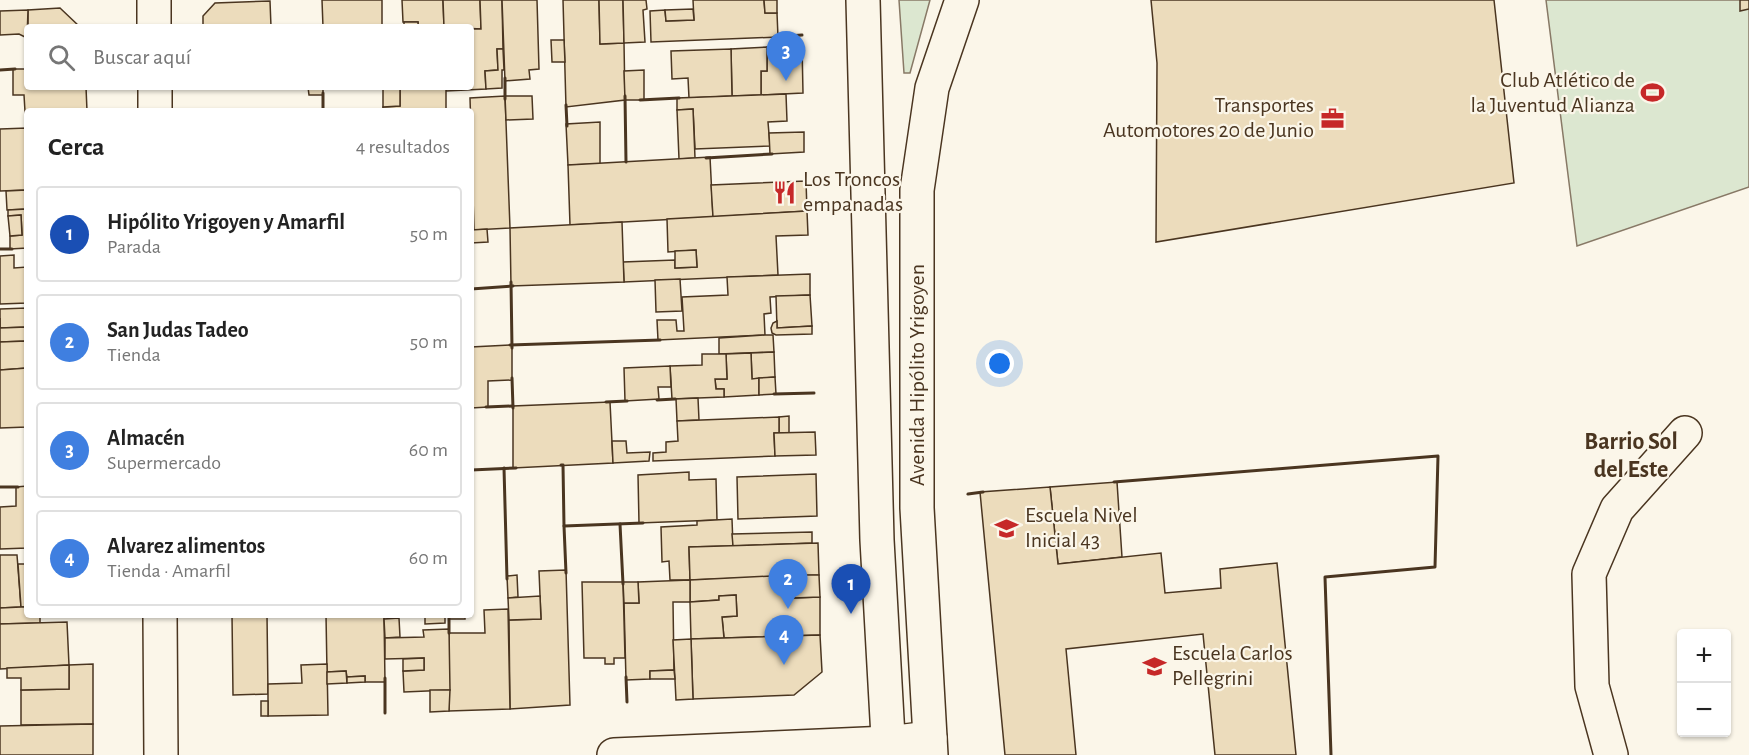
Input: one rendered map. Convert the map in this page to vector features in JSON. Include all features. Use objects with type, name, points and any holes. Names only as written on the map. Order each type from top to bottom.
[{"type":"main road","points":[[154,0],[154,24]]},
{"type":"main road","name":"Avenida Hipólito Yrigoyen","points":[[931,746],[917,508],[917,190],[932,88],[962,0]]},
{"type":"main road","name":"Avenida Hipólito Yrigoyen","points":[[860,9],[877,540],[888,749]]},
{"type":"main road","points":[[155,90],[155,108]]},
{"type":"main road","points":[[1611,755],[1592,686],[1589,574],[1617,509],[1685,433]]},
{"type":"main road","points":[[160,618],[161,755]]},
{"type":"main road","points":[[614,755],[931,746]]},
{"type":"green space","points":[[899,0],[930,0],[910,73],[904,73]]},
{"type":"green space","name":"Club Atlético de la Juventud Alianza","points":[[1546,0],[1749,0],[1749,187],[1577,246]]},
{"type":"building","points":[[322,0],[382,0],[382,24],[323,24]]},
{"type":"building","points":[[402,0],[443,0],[444,24],[403,22]]},
{"type":"building","points":[[443,0],[480,0],[481,29],[474,29],[474,24],[444,24]]},
{"type":"building","points":[[480,0],[502,0],[503,49],[497,49],[498,70],[485,71],[486,89],[474,90],[474,29],[481,29]]},
{"type":"building","points":[[502,0],[537,0],[539,69],[529,70],[530,79],[505,81]]},
{"type":"building","points":[[563,0],[599,0],[600,44],[624,43],[625,100],[566,107]]},
{"type":"building","points":[[599,0],[623,0],[624,43],[600,44]]},
{"type":"building","points":[[623,0],[646,0],[647,9],[643,10],[645,42],[624,43]]},
{"type":"building","points":[[693,0],[764,0],[765,13],[777,13],[778,37],[651,42],[650,11],[665,10],[666,21],[694,20]]},
{"type":"building","points":[[764,0],[777,0],[777,13],[765,13]]},
{"type":"building","name":"Transportes Automotores 20 de Junio","points":[[1151,0],[1494,0],[1514,183],[1156,242],[1157,63]]},
{"type":"building","points":[[1740,0],[1749,0],[1749,9],[1740,11]]},
{"type":"building","points":[[270,1],[271,24],[203,24],[203,16],[215,3]]},
{"type":"building","points":[[60,8],[77,24],[28,24],[28,10]]},
{"type":"building","points":[[693,9],[694,20],[666,21],[665,10]]},
{"type":"building","points":[[28,10],[28,24],[24,24],[24,36],[19,34],[0,35],[0,11]]},
{"type":"building","points":[[404,22],[418,22],[418,24],[404,24]]},
{"type":"building","points":[[551,40],[564,40],[565,62],[552,62]]},
{"type":"building","points":[[802,45],[803,93],[761,95],[761,71],[767,71],[767,47]]},
{"type":"building","points":[[767,47],[767,71],[761,71],[761,95],[732,96],[731,49]]},
{"type":"building","points":[[497,49],[503,49],[502,88],[486,89],[485,71],[498,70]]},
{"type":"building","points":[[731,49],[732,96],[689,98],[688,78],[672,79],[671,51]]},
{"type":"building","points":[[13,69],[24,69],[24,90],[86,90],[87,108],[25,108],[24,95],[13,95]]},
{"type":"building","points":[[644,70],[644,100],[625,100],[624,71]]},
{"type":"building","points":[[308,90],[323,90],[323,95],[309,95]]},
{"type":"building","points":[[383,90],[400,90],[400,106],[383,107]]},
{"type":"building","points":[[400,90],[446,90],[446,108],[383,108],[400,106]]},
{"type":"building","points":[[786,94],[787,121],[768,122],[770,146],[695,149],[693,109],[677,110],[677,98]]},
{"type":"building","points":[[505,96],[510,228],[474,230],[474,108],[470,108],[470,98]]},
{"type":"building","points":[[505,96],[532,96],[533,119],[506,120]]},
{"type":"building","points":[[693,109],[695,158],[679,159],[677,110]]},
{"type":"building","points":[[600,122],[600,164],[568,165],[566,124]]},
{"type":"building","points":[[24,128],[24,190],[0,191],[0,129]]},
{"type":"building","points":[[804,132],[804,152],[770,154],[769,133]]},
{"type":"building","points":[[710,157],[713,217],[570,225],[568,165]]},
{"type":"building","points":[[806,181],[807,211],[713,217],[711,185]]},
{"type":"building","points":[[24,190],[24,209],[7,210],[6,191]]},
{"type":"building","points":[[24,209],[24,248],[10,249],[10,236],[22,235],[21,215],[8,216],[8,210]]},
{"type":"building","points":[[807,211],[808,235],[776,236],[778,275],[624,282],[623,262],[675,260],[675,268],[697,267],[696,250],[668,252],[667,219]]},
{"type":"building","points":[[21,215],[22,235],[10,236],[8,216]]},
{"type":"building","points":[[622,222],[624,282],[511,286],[510,228]]},
{"type":"building","points":[[487,229],[488,242],[474,243],[474,230]]},
{"type":"building","points":[[696,250],[697,267],[675,268],[675,251]]},
{"type":"building","points":[[14,255],[14,268],[24,267],[24,303],[0,304],[0,256]]},
{"type":"building","points":[[810,274],[810,295],[770,297],[771,313],[764,314],[765,335],[658,340],[657,320],[676,320],[677,331],[684,331],[682,297],[728,295],[727,277]]},
{"type":"building","points":[[680,279],[682,311],[656,312],[655,280]]},
{"type":"building","points":[[810,295],[812,326],[777,328],[776,296]]},
{"type":"building","points":[[24,308],[24,327],[0,328],[0,309]]},
{"type":"building","points":[[777,321],[777,328],[812,326],[812,334],[776,335],[772,333],[771,328]]},
{"type":"building","points":[[24,327],[24,341],[0,342],[0,328]]},
{"type":"building","points":[[773,335],[774,352],[719,354],[719,338]]},
{"type":"building","points":[[24,341],[24,368],[0,370],[0,342]]},
{"type":"building","points":[[512,345],[512,380],[488,381],[488,407],[474,408],[474,347]]},
{"type":"building","points":[[774,352],[775,377],[752,379],[751,353]]},
{"type":"building","points":[[751,353],[752,379],[759,378],[759,395],[724,397],[724,389],[716,389],[715,379],[727,379],[726,354]]},
{"type":"building","points":[[702,354],[726,354],[727,379],[715,379],[716,389],[724,389],[724,397],[672,399],[670,366],[702,365]]},
{"type":"building","points":[[670,366],[671,387],[658,387],[659,399],[625,401],[624,368]]},
{"type":"building","points":[[24,368],[24,427],[0,428],[0,370]]},
{"type":"building","points":[[775,377],[776,394],[759,395],[759,378]]},
{"type":"building","points":[[698,398],[699,420],[677,421],[676,399]]},
{"type":"building","points":[[610,402],[613,463],[513,468],[513,406]]},
{"type":"building","points":[[789,416],[789,433],[779,433],[779,417]]},
{"type":"building","points":[[779,417],[779,433],[774,433],[775,456],[653,461],[653,453],[666,452],[666,442],[678,441],[677,421]]},
{"type":"building","points":[[815,432],[816,455],[775,456],[774,433]]},
{"type":"building","points":[[612,441],[626,441],[627,453],[650,452],[649,461],[613,463]]},
{"type":"building","points":[[689,472],[689,480],[716,479],[717,520],[639,523],[638,475]]},
{"type":"building","points":[[816,474],[817,516],[738,519],[737,477]]},
{"type":"building","points":[[1117,482],[1122,557],[1058,564],[1050,487]]},
{"type":"building","points":[[24,486],[24,548],[0,549],[0,507],[16,506],[16,487]]},
{"type":"building","points":[[1050,487],[1058,564],[1161,553],[1165,593],[1221,588],[1220,569],[1277,563],[1296,755],[1215,755],[1203,634],[1066,649],[1076,755],[1005,755],[980,492]]},
{"type":"building","points":[[732,519],[733,546],[689,547],[690,580],[670,580],[669,561],[662,562],[661,527],[697,525],[697,521]]},
{"type":"building","points":[[812,532],[812,543],[733,546],[732,534]]},
{"type":"building","points":[[818,543],[819,575],[690,580],[689,547]]},
{"type":"building","points":[[0,555],[17,555],[21,607],[0,608]]},
{"type":"building","points":[[18,564],[24,564],[24,607],[21,607]]},
{"type":"building","points":[[566,570],[570,705],[510,709],[509,620],[541,619],[539,571]]},
{"type":"building","points":[[517,575],[518,597],[508,598],[507,576]]},
{"type":"building","points":[[792,575],[793,598],[820,597],[820,635],[724,638],[722,617],[737,616],[736,595],[719,596],[719,600],[690,602],[690,580]]},
{"type":"building","points":[[792,575],[819,575],[820,597],[793,598]]},
{"type":"building","points":[[690,580],[690,602],[673,602],[674,670],[650,671],[650,679],[626,680],[624,603],[639,603],[638,582]]},
{"type":"building","points":[[582,582],[623,582],[625,658],[614,658],[614,664],[605,664],[605,658],[584,658]]},
{"type":"building","points":[[623,582],[638,582],[639,603],[624,603]]},
{"type":"building","points":[[736,595],[737,616],[722,617],[724,638],[691,639],[690,602],[719,600],[719,596]]},
{"type":"building","points":[[540,596],[541,619],[509,620],[508,598]]},
{"type":"building","points":[[24,607],[24,618],[40,618],[40,623],[0,624],[0,608]]},
{"type":"building","points":[[508,609],[510,709],[449,711],[449,633],[485,633],[484,610]]},
{"type":"building","points":[[232,618],[267,618],[268,694],[233,695]]},
{"type":"building","points":[[326,618],[384,618],[385,682],[365,682],[365,676],[347,677],[346,671],[327,672]]},
{"type":"building","points":[[399,618],[400,637],[385,638],[384,619]]},
{"type":"building","points":[[425,618],[445,618],[445,623],[425,624]]},
{"type":"building","points":[[67,622],[69,665],[0,669],[0,624]]},
{"type":"building","points":[[449,629],[450,690],[404,692],[403,671],[424,670],[424,658],[385,659],[385,638],[424,637],[423,630]]},
{"type":"building","points":[[820,635],[822,672],[794,695],[693,699],[691,639]]},
{"type":"building","points":[[691,639],[693,699],[676,700],[673,640]]},
{"type":"building","points":[[424,658],[424,670],[403,671],[403,659]]},
{"type":"building","points":[[93,664],[93,724],[21,725],[21,690],[69,689],[69,665]]},
{"type":"building","points":[[327,664],[328,715],[268,716],[268,684],[302,683],[301,665]]},
{"type":"building","points":[[69,665],[69,689],[21,690],[21,678],[7,678],[7,668]]},
{"type":"building","points":[[674,670],[675,679],[650,679],[650,671]]},
{"type":"building","points":[[346,671],[347,683],[327,684],[327,672]]},
{"type":"building","points":[[365,676],[365,682],[347,683],[347,677]]},
{"type":"building","points":[[430,690],[450,690],[449,711],[430,712]]},
{"type":"building","points":[[261,701],[268,701],[268,716],[261,716]]},
{"type":"building","points":[[93,724],[93,755],[0,755],[0,726]]},
{"type":"wall","points":[[774,37],[802,35]]},
{"type":"wall","points":[[0,70],[15,69]]},
{"type":"wall","points":[[505,78],[505,99]]},
{"type":"wall","points":[[323,93],[323,108]]},
{"type":"wall","points":[[625,96],[626,162]]},
{"type":"wall","points":[[640,100],[679,98]]},
{"type":"wall","points":[[566,105],[567,126]]},
{"type":"wall","points":[[706,158],[772,154]]},
{"type":"wall","points":[[0,249],[12,249]]},
{"type":"wall","points":[[511,282],[512,348]]},
{"type":"wall","points":[[474,289],[513,286]]},
{"type":"wall","points":[[510,345],[660,340]]},
{"type":"wall","points":[[512,378],[513,408]]},
{"type":"wall","points":[[774,394],[814,393]]},
{"type":"wall","points":[[657,400],[675,399]]},
{"type":"wall","points":[[606,402],[627,401]]},
{"type":"wall","points":[[486,407],[513,406]]},
{"type":"wall","points":[[1114,482],[1438,456],[1435,567],[1325,577],[1331,755]]},
{"type":"wall","points":[[561,465],[563,465],[564,526],[643,523]]},
{"type":"wall","points":[[504,468],[507,579]]},
{"type":"wall","points":[[474,470],[516,468]]},
{"type":"wall","points":[[0,487],[18,487]]},
{"type":"wall","points":[[968,494],[983,492]]},
{"type":"wall","points":[[620,524],[623,584]]},
{"type":"wall","points":[[564,526],[566,573]]},
{"type":"wall","points":[[449,618],[449,633]]},
{"type":"wall","points":[[626,677],[627,702]]},
{"type":"wall","points":[[385,678],[385,713]]},
{"type":"place","name":"Almacén","points":[[786,81]]},
{"type":"place","name":"Club Atlético de la Juventud Alianza","points":[[1653,93]]},
{"type":"place","name":"Transportes Automotores 20 de Junio","points":[[1332,118]]},
{"type":"place","name":"Los Troncos empanadas","points":[[785,192]]},
{"type":"place","name":"Escuela Nivel Inicial 43","points":[[1007,528]]},
{"type":"place","name":"San Judas Tadeo","points":[[788,609]]},
{"type":"place","name":"Hipólito Yrigoyen y Amarfil","points":[[851,614]]},
{"type":"place","name":"Alvarez alimentos","points":[[784,665]]},
{"type":"place","name":"Escuela Carlos Pellegrini","points":[[1154,666]]},
{"type":"district","name":"Barrio Sol del Este","points":[[1631,456]]}]
